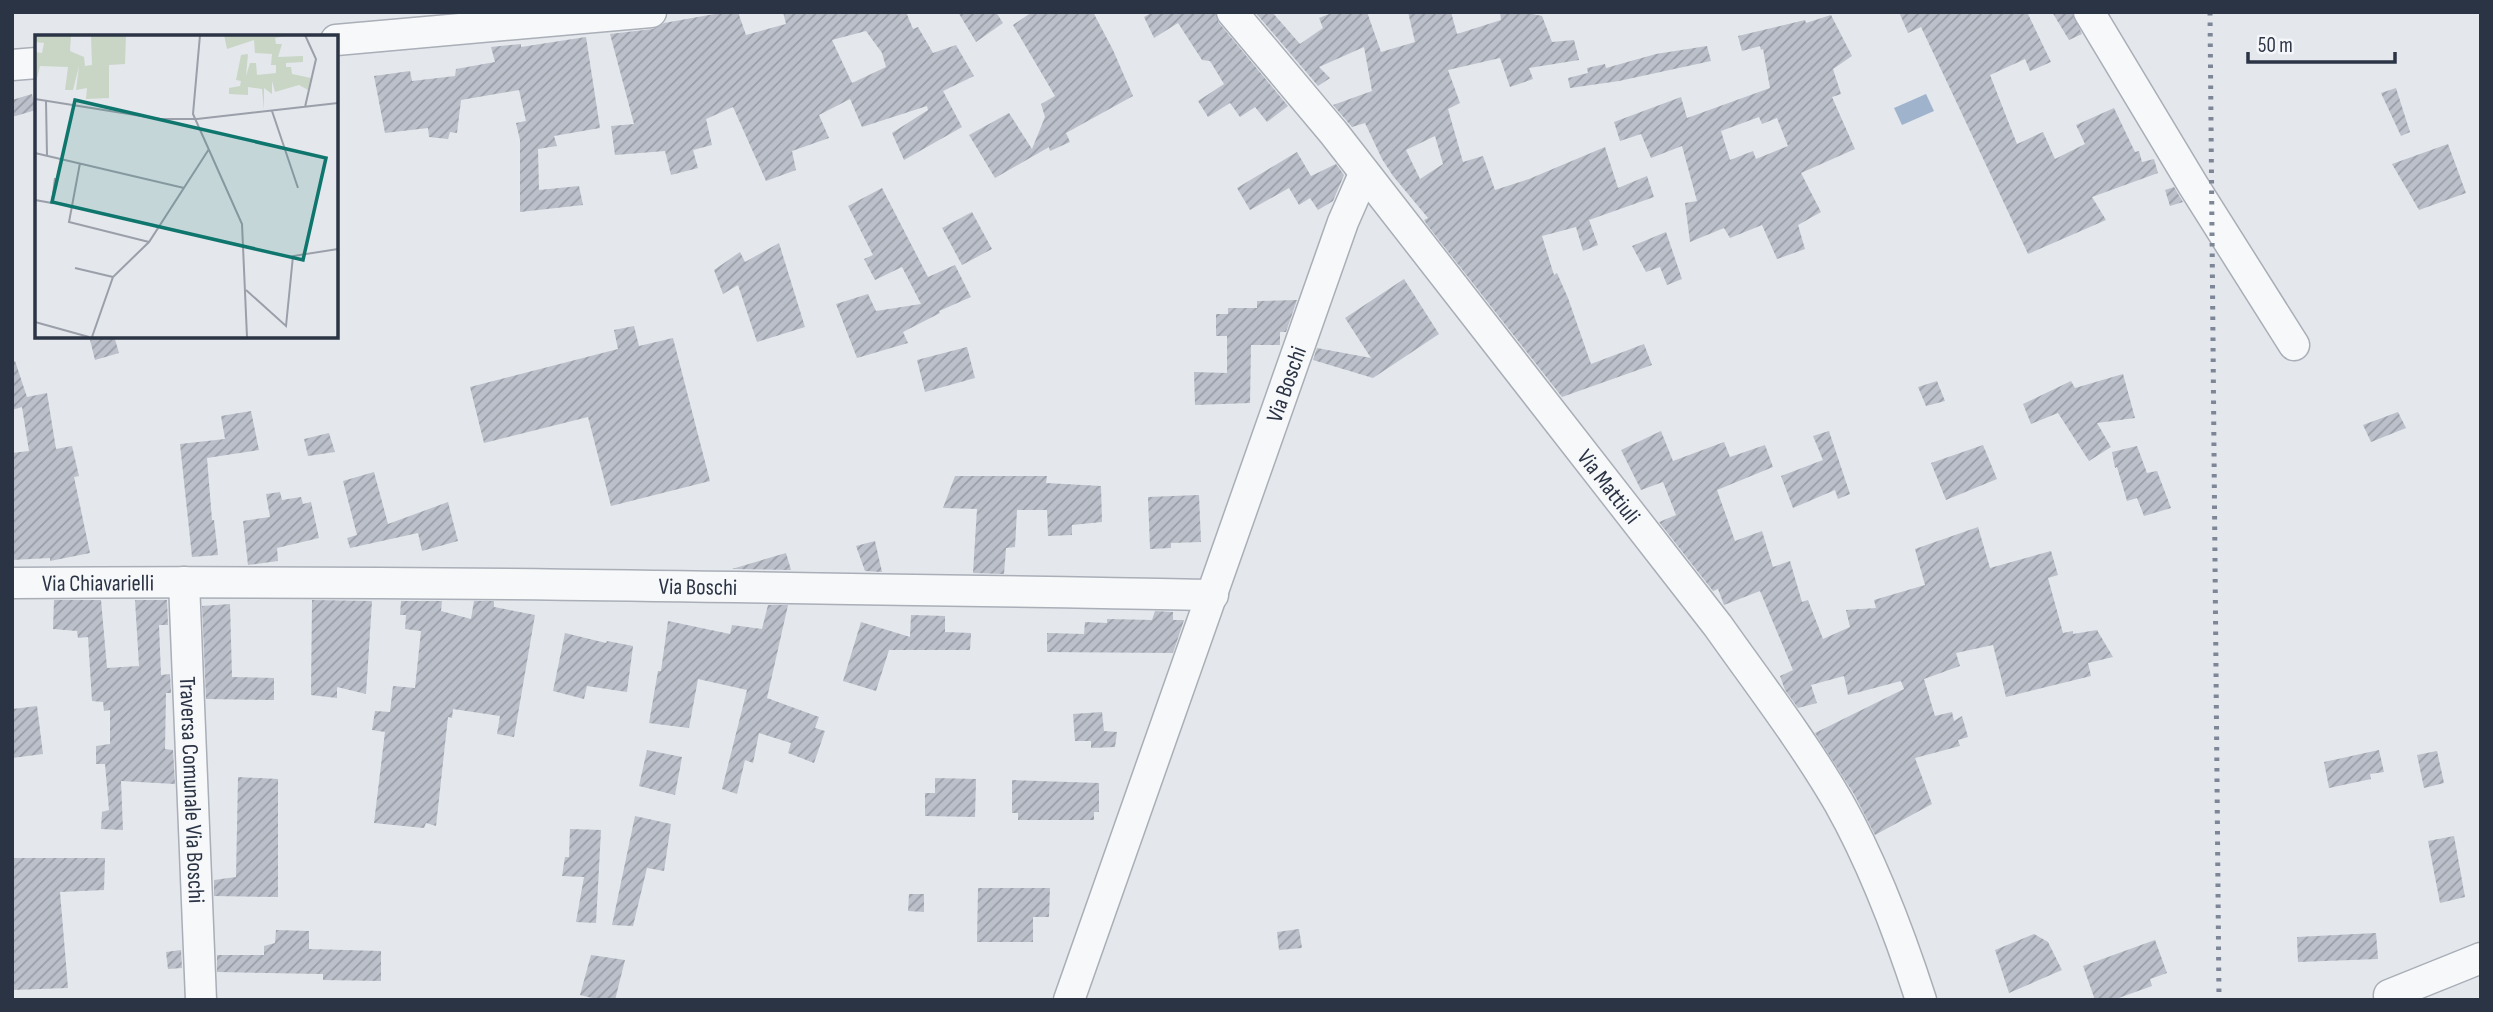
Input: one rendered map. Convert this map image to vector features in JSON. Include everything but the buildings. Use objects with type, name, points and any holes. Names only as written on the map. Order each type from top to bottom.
[{"type":"street","points":[[338,40],[651,12]]},
{"type":"street","name":"Via Mattiuli","points":[[1232,12],[1364,174],[1718,626],[1811,758],[1840,804],[1888,905],[1922,1000]]},
{"type":"street","points":[[2089,12],[2193,186],[2294,345]]},
{"type":"street","points":[[12,65],[35,63]]},
{"type":"street","name":"Via Boschi","points":[[1069,1000],[1343,222],[1364,174]]},
{"type":"street","name":"Via Boschi","points":[[184,582],[828,588],[1213,596]]},
{"type":"street","name":"Via Chiavarielli","points":[[12,583],[184,582]]},
{"type":"street","name":"Traversa Comunale Via Boschi","points":[[184,582],[201,1000]]},
{"type":"street","points":[[2390,997],[2481,958]]},
{"type":"water","points":[[1926,94],[1934,111],[1902,125],[1894,108]]},
{"type":"railway","points":[[2210,12],[2219,1000]]}]
